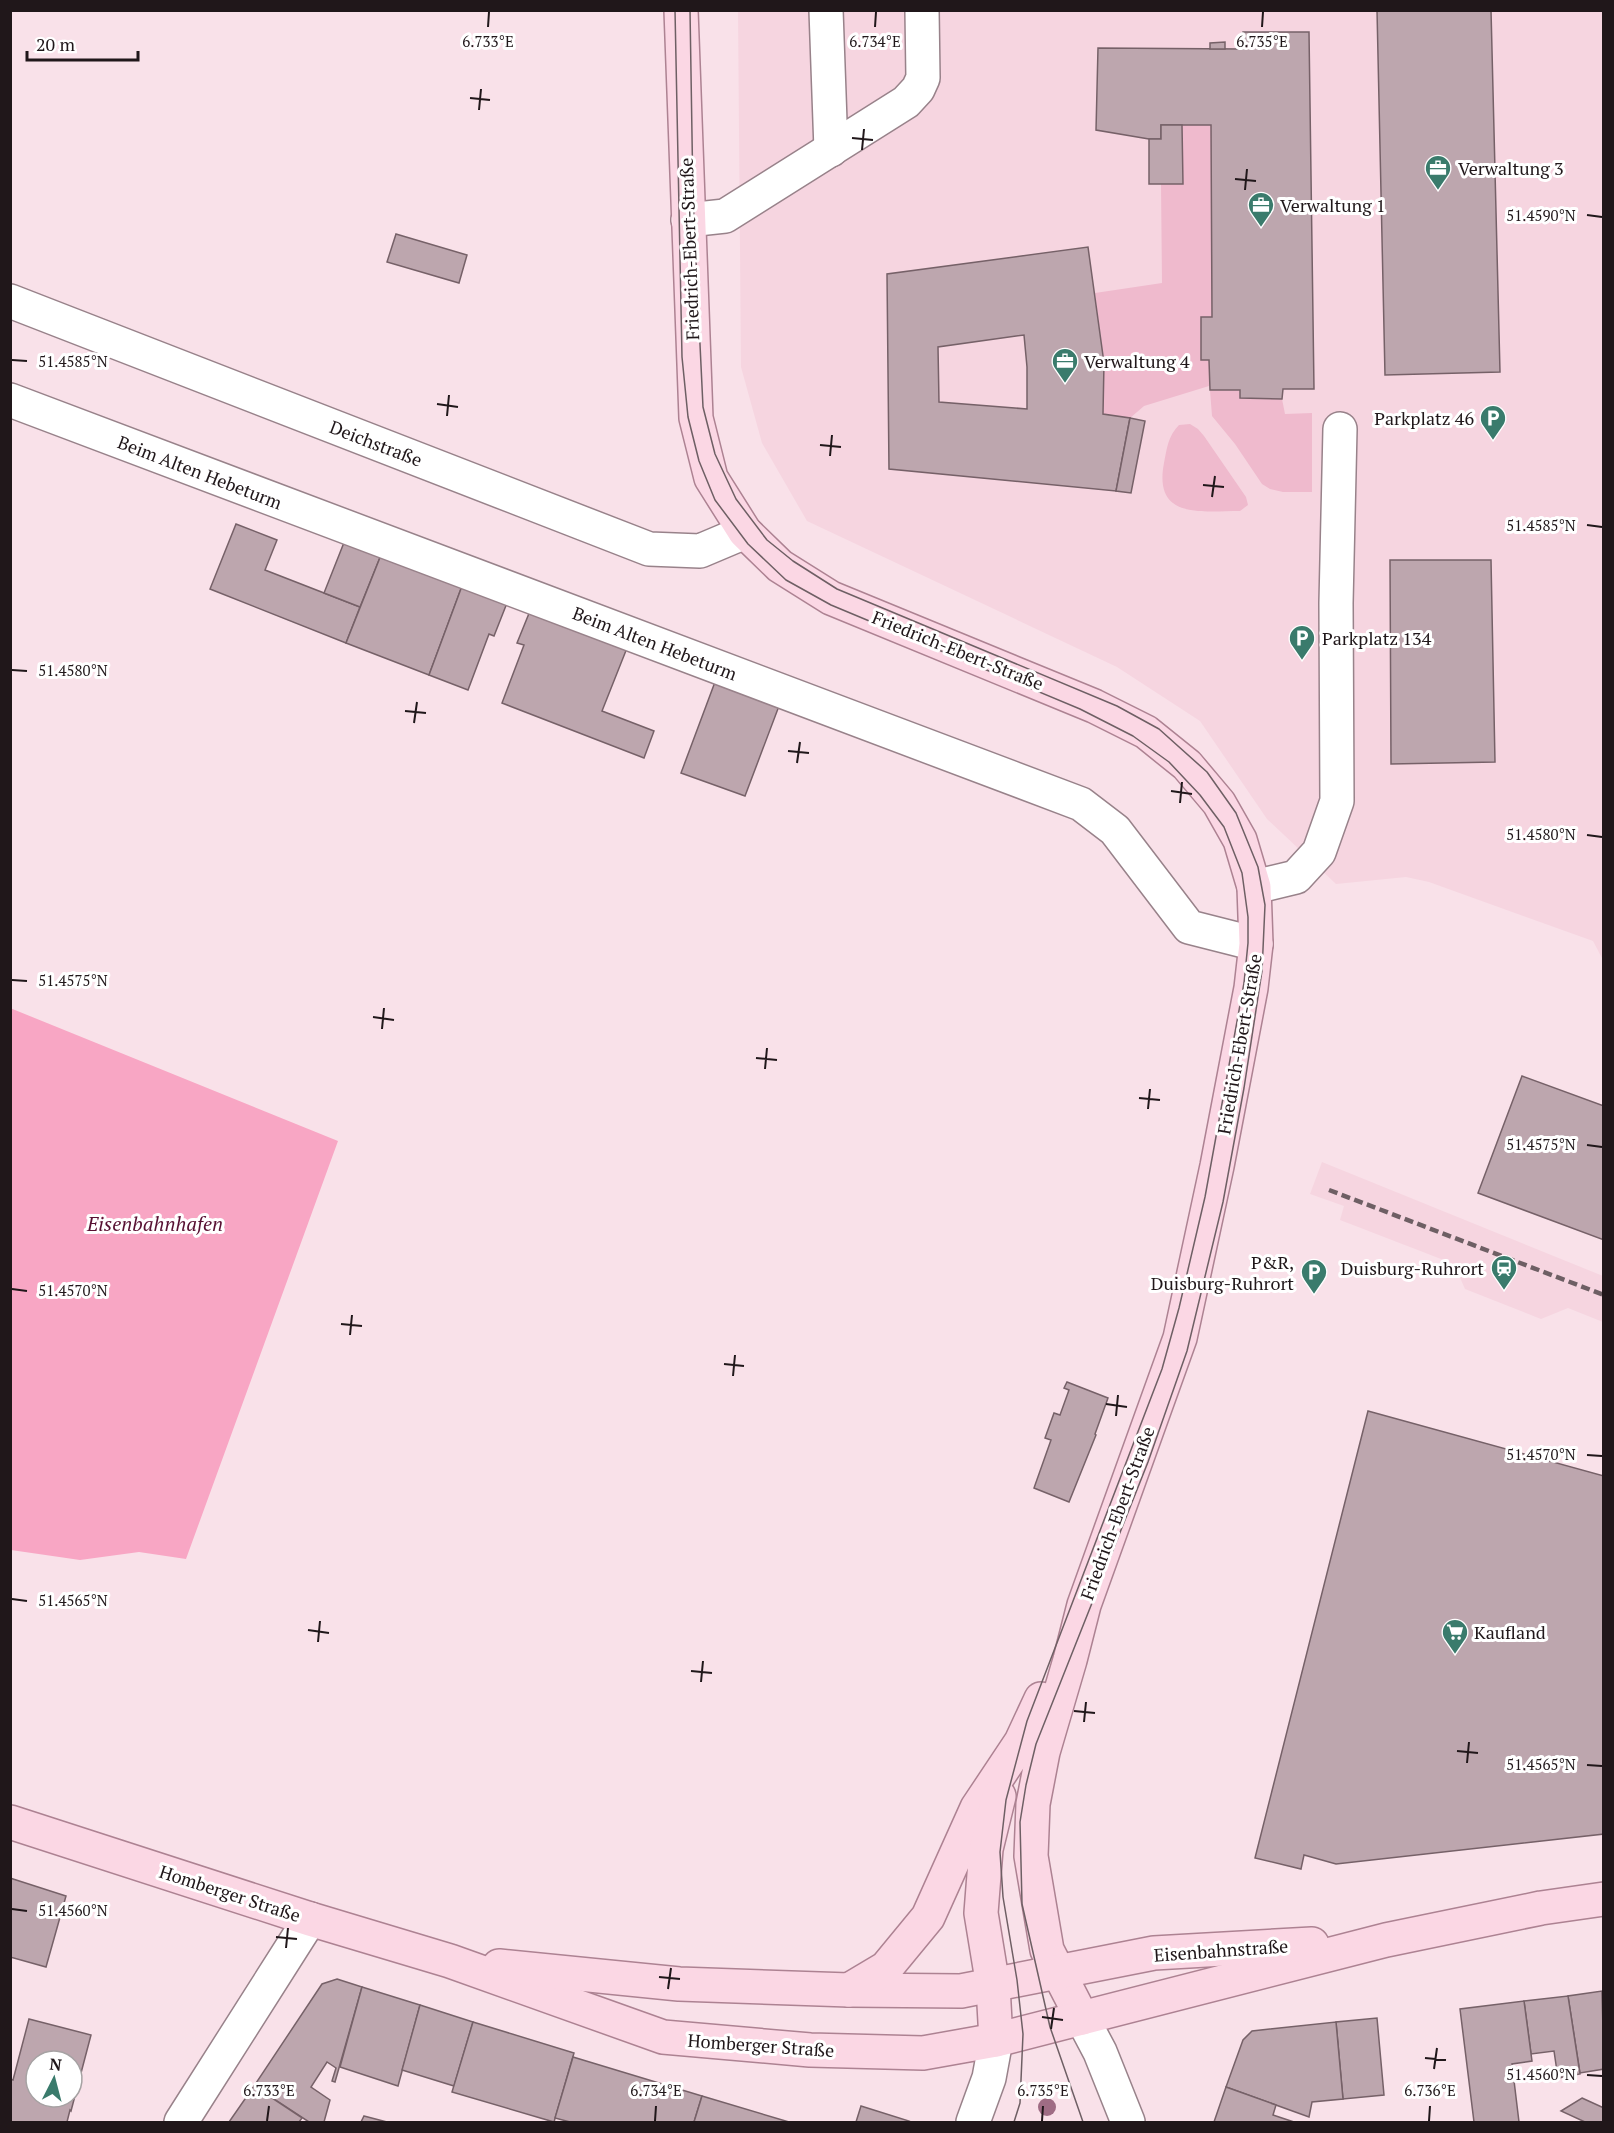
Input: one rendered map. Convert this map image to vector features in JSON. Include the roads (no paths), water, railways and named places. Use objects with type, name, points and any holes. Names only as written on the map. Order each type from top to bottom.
[{"type":"main road","name":"Friedrich-Ebert-Straße","points":[[681,10],[696,418],[711,478],[745,532],[780,566],[831,598],[1094,706],[1146,732],[1187,765],[1219,803],[1240,840],[1254,887],[1256,944],[1251,988],[1217,1166],[1180,1338],[1084,1605],[1042,1752],[1033,1804],[1031,1856],[1047,1950],[1082,2018]]},
{"type":"main road","points":[[996,2040],[993,1986],[981,1913],[986,1849],[999,1798],[1021,1742],[1084,1605]]},
{"type":"main road","points":[[849,1990],[885,1968],[928,1917],[977,1808],[1021,1742]]},
{"type":"main road","name":"Homberger Straße","points":[[10,1822],[310,1919],[450,1961],[663,2037],[810,2050],[924,2053],[996,2040],[1082,2018]]},
{"type":"main road","name":"Eisenbahnstraße","points":[[1082,2018],[1386,1940],[1541,1908],[1604,1899]]},
{"type":"main road","name":"Eisenbahnstraße","points":[[1058,1972],[1154,1953],[1386,1940]]},
{"type":"main road","name":"Homberger Straße","points":[[450,1961],[679,1984],[849,1990],[961,1991],[1058,1972]]},
{"type":"street","points":[[826,10],[831,150]]},
{"type":"street","points":[[688,220],[726,216],[906,102],[918,89],[923,78],[922,10]]},
{"type":"street","name":"Deichstraße","points":[[10,302],[650,549],[700,551],[745,532]]},
{"type":"street","name":"Beim Alten Hebeturm","points":[[10,400],[1081,804],[1115,830],[1189,927],[1256,944]]},
{"type":"street","points":[[1254,887],[1296,877],[1319,852],[1337,801],[1336,603],[1340,429]]},
{"type":"street","points":[[181,2122],[310,1919]]},
{"type":"street","points":[[1082,2018],[1100,2052],[1128,2122]]},
{"type":"street","points":[[973,2122],[989,2078],[996,2040]]},
{"type":"water","name":"Eisenbahnhafen","points":[[10,1008],[338,1141],[186,1559],[139,1552],[80,1560],[11,1550]]},
{"type":"tram line","points":[[675,10],[682,357],[688,417],[699,461],[715,500],[748,544],[786,580],[831,605],[1080,709],[1133,736],[1169,762],[1200,795],[1224,827],[1242,873],[1248,917],[1244,983],[1205,1197],[1179,1308],[1162,1369],[1027,1721],[1006,1800],[1000,1852],[1003,1897],[1017,1980],[1023,2034],[1020,2103],[1014,2122]]},
{"type":"tram line","points":[[690,10],[693,198],[703,407],[715,454],[736,499],[767,540],[793,561],[837,589],[1117,706],[1159,729],[1207,772],[1236,813],[1258,867],[1265,905],[1262,971],[1223,1202],[1187,1351],[1148,1462],[1036,1744],[1020,1822],[1022,1904],[1050,2027],[1083,2122]]},
{"type":"railway","points":[[1329,1190],[1604,1295]]},
{"type":"place","name":"Verwaltung 3","points":[[1438,191]]},
{"type":"place","name":"Verwaltung 1","points":[[1261,228]]},
{"type":"place","name":"Verwaltung 4","points":[[1065,384]]},
{"type":"place","name":"Parkplatz 46","points":[[1493,441]]},
{"type":"place","name":"Parkplatz 134","points":[[1302,661]]},
{"type":"place","name":"Duisburg-Ruhrort","points":[[1504,1291]]},
{"type":"place","name":"P&R, Duisburg-Ruhrort","points":[[1314,1295]]},
{"type":"place","name":"Kaufland","points":[[1455,1655]]}]
